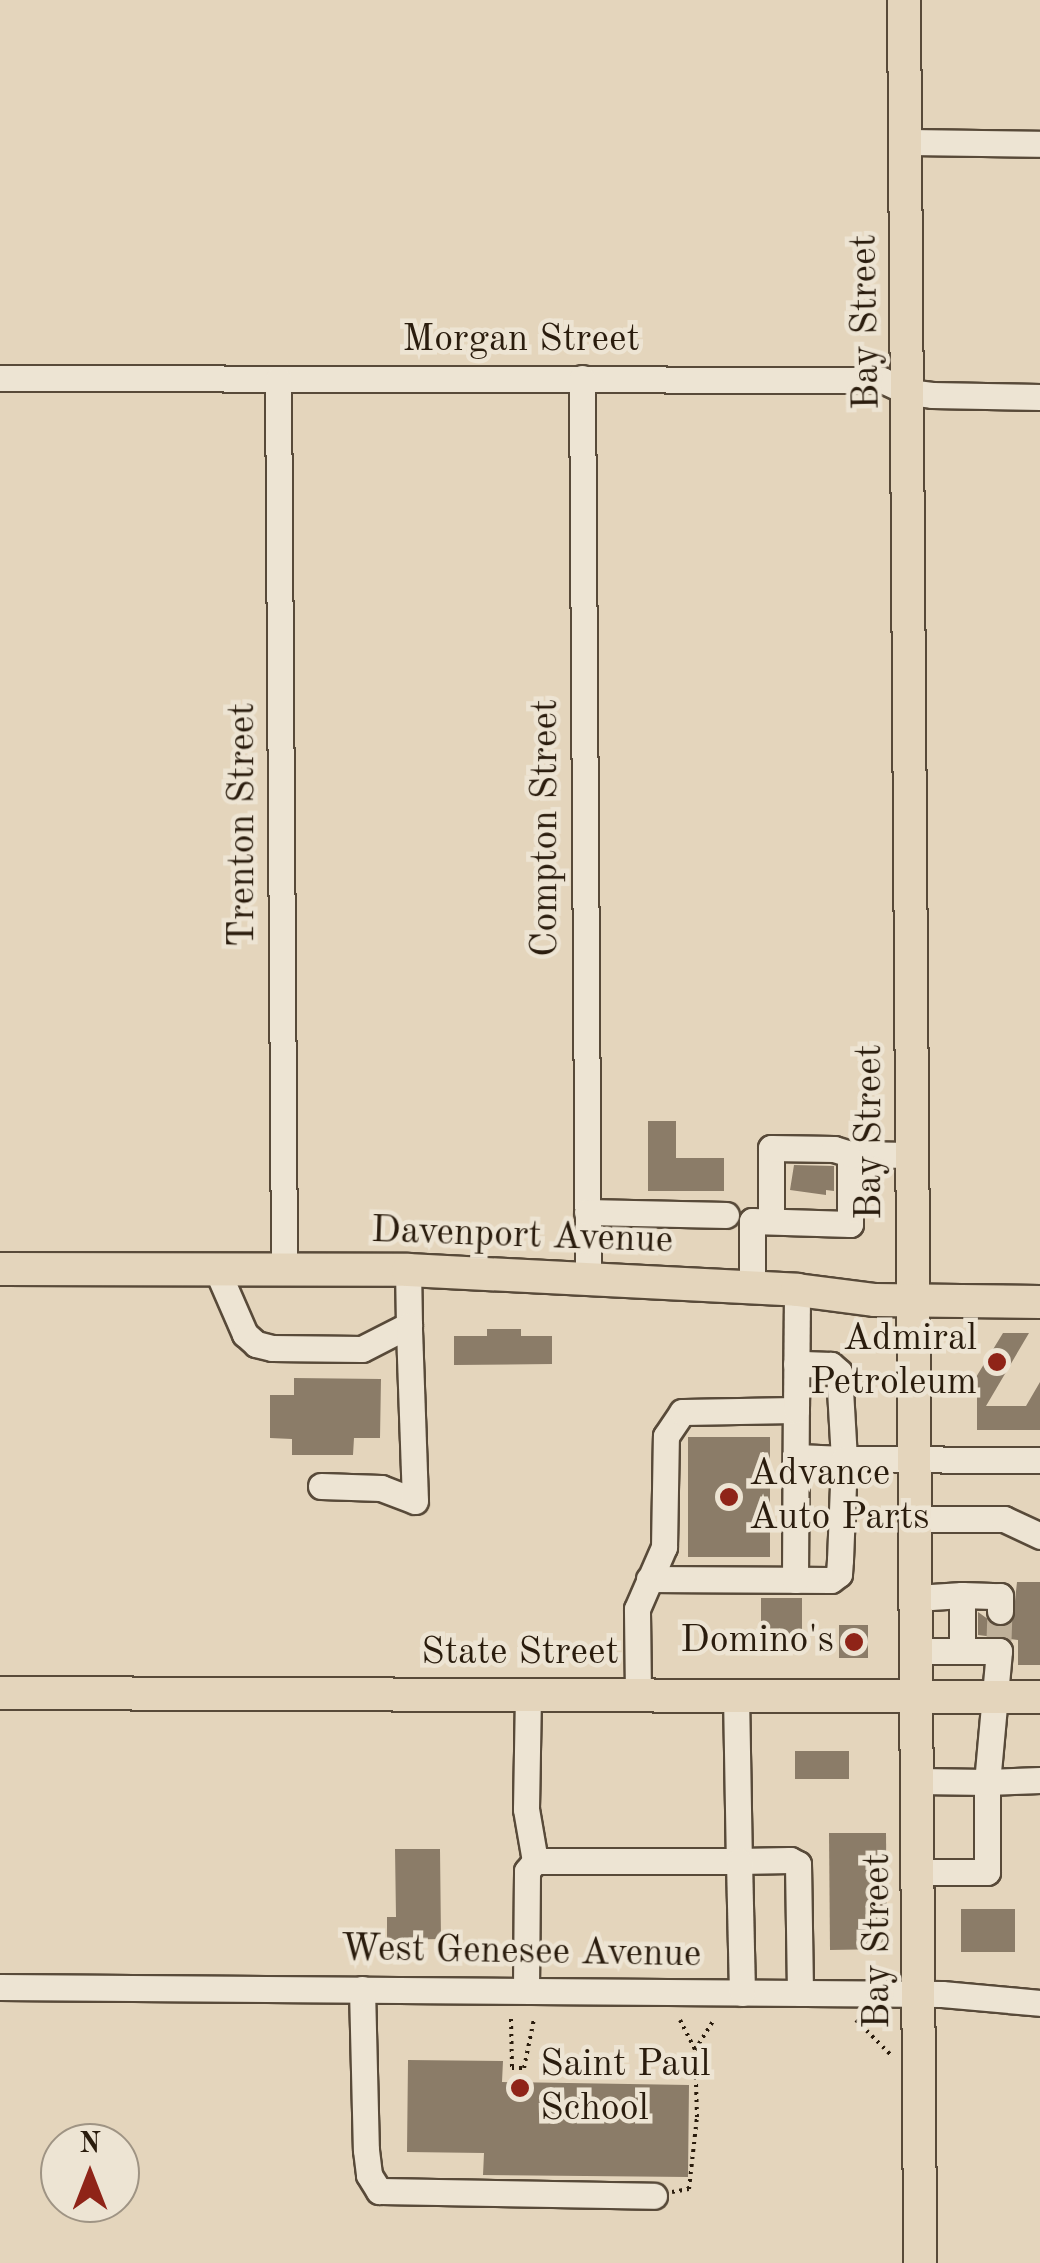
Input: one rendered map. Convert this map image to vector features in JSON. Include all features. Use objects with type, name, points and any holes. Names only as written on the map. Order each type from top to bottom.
[{"type":"main road","name":"Bay Street","points":[[904,0],[911,1301],[919,1694],[920,2263]]},
{"type":"main road","name":"Davenport Avenue","points":[[0,1269],[408,1270],[797,1290],[911,1301],[1040,1302]]},
{"type":"main road","name":"State Street","points":[[0,1693],[1040,1697]]},
{"type":"street","points":[[905,142],[1040,144]]},
{"type":"street","name":"Morgan Street","points":[[0,378],[882,380],[908,392],[1040,397]]},
{"type":"street","name":"Compton Street","points":[[582,378],[588,1278]]},
{"type":"street","name":"Trenton Street","points":[[278,379],[284,1270]]},
{"type":"street","points":[[771,1221],[771,1148],[834,1148],[850,1154],[911,1155]]},
{"type":"street","points":[[752,1288],[752,1221],[850,1224],[850,1154]]},
{"type":"street","points":[[587,1212],[726,1216]]},
{"type":"street","points":[[217,1270],[245,1334],[256,1344],[362,1349],[409,1324]]},
{"type":"street","points":[[320,1486],[380,1488],[414,1501],[408,1270]]},
{"type":"street","points":[[796,1580],[797,1290]]},
{"type":"street","points":[[649,1578],[831,1580],[838,1574],[844,1459],[839,1372],[831,1365],[796,1364]]},
{"type":"street","points":[[638,1694],[637,1609],[664,1547],[666,1436],[673,1422],[682,1412],[694,1410],[796,1410]]},
{"type":"street","points":[[796,1457],[1040,1460]]},
{"type":"street","points":[[914,1520],[1004,1519],[1040,1536]]},
{"type":"street","points":[[962,1595],[962,1652]]},
{"type":"street","points":[[916,1598],[962,1595],[1000,1603]]},
{"type":"street","points":[[918,1652],[962,1652],[999,1645],[987,1782],[987,1872],[919,1872]]},
{"type":"street","points":[[528,1694],[526,1809],[536,1861]]},
{"type":"street","points":[[736,1694],[742,1993]]},
{"type":"street","points":[[919,1781],[1040,1780]]},
{"type":"street","points":[[526,1988],[526,1872],[536,1861],[790,1860],[798,1864],[800,1993]]},
{"type":"street","name":"West Genesee Avenue","points":[[0,1987],[526,1988],[919,1994],[1040,2003]]},
{"type":"street","points":[[362,1989],[366,2150],[369,2175],[379,2192],[654,2196]]},
{"type":"path","points":[[512,2019],[512,2068],[524,2068],[534,2019]]},
{"type":"path","points":[[654,2196],[689,2188],[697,2117],[695,2050],[680,2020]]},
{"type":"path","points":[[695,2050],[714,2020]]},
{"type":"path","points":[[856,2020],[894,2058]]},
{"type":"building","points":[[648,1121],[676,1121],[676,1158],[724,1158],[724,1191],[648,1191]]},
{"type":"building","points":[[794,1165],[834,1166],[834,1191],[826,1190],[826,1195],[790,1190]]},
{"type":"building","points":[[487,1329],[521,1329],[521,1336],[552,1336],[552,1364],[454,1365],[454,1336],[487,1336]]},
{"type":"building","points":[[1003,1333],[1029,1333],[986,1406],[1026,1406],[1040,1382],[1040,1430],[977,1430],[977,1394],[970,1387]]},
{"type":"building","points":[[294,1378],[381,1379],[380,1438],[354,1438],[353,1455],[292,1455],[292,1439],[270,1438],[270,1395],[294,1395]]},
{"type":"building","name":"Advance Auto Parts","points":[[688,1437],[770,1437],[770,1557],[688,1557]]},
{"type":"building","points":[[1017,1582],[1040,1582],[1040,1665],[1018,1665],[1018,1640],[978,1635],[978,1612],[999,1627],[1013,1620]]},
{"type":"building","points":[[761,1598],[802,1598],[802,1643],[761,1643]]},
{"type":"building","name":"Domino's","points":[[839,1625],[868,1625],[868,1658],[839,1658]]},
{"type":"building","points":[[795,1751],[849,1751],[849,1779],[795,1779]]},
{"type":"building","points":[[829,1833],[886,1833],[887,1949],[830,1950]]},
{"type":"building","points":[[395,1849],[440,1849],[441,1939],[387,1940],[387,1917],[396,1917]]},
{"type":"building","points":[[961,1909],[1015,1909],[1015,1952],[961,1952]]},
{"type":"building","points":[[408,2060],[503,2061],[502,2082],[689,2085],[688,2177],[483,2175],[484,2153],[407,2152]]},
{"type":"tunnel","points":[[999,1640],[1000,1611]]},
{"type":"place","name":"Admiral Petroleum","points":[[997,1362]]},
{"type":"place","name":"Advance Auto Parts","points":[[729,1497]]},
{"type":"place","name":"Domino's","points":[[854,1642]]},
{"type":"place","name":"Saint Paul School","points":[[520,2088]]}]
